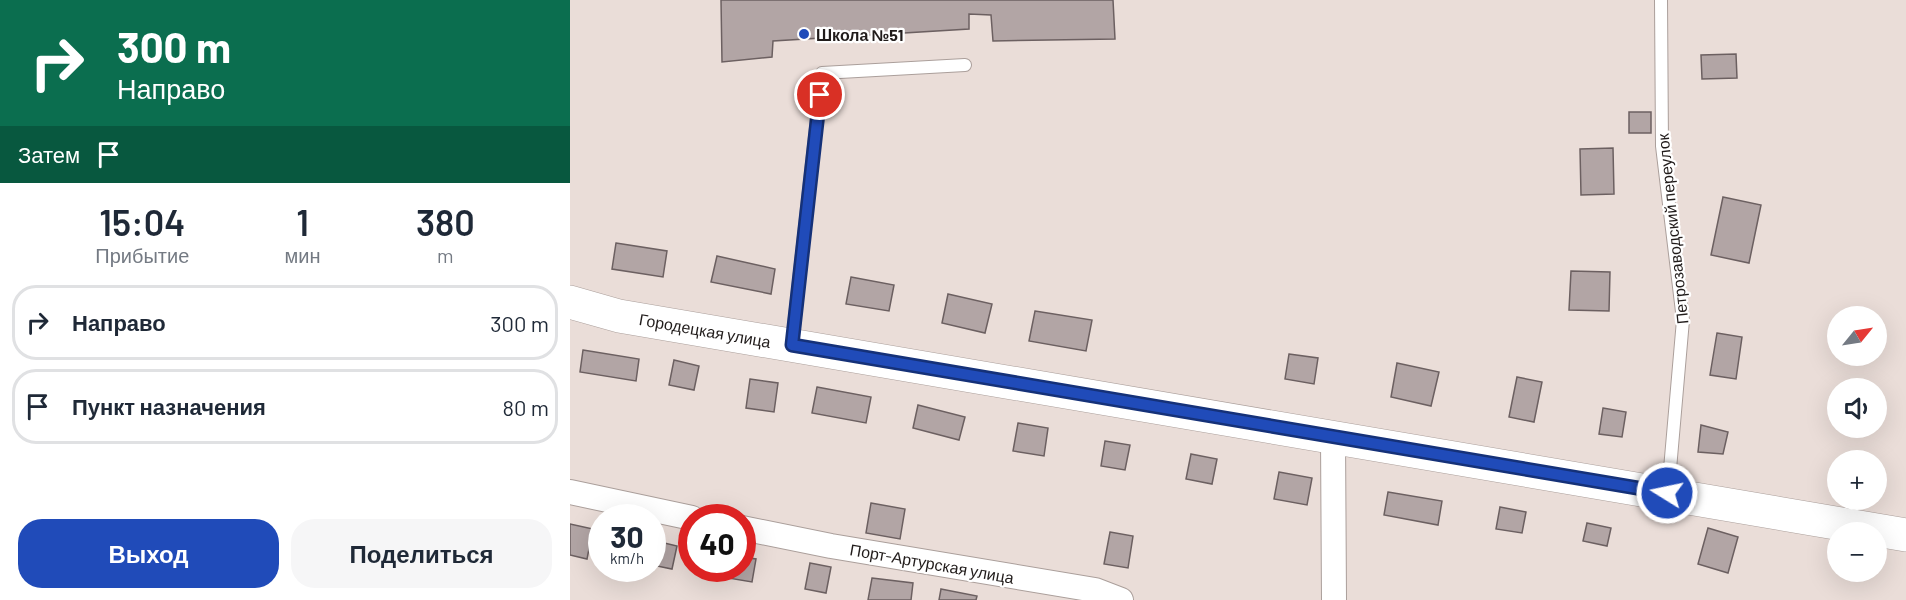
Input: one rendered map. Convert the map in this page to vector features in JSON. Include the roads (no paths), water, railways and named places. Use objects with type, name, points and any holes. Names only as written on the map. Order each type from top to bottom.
[{"type":"street","name":"Городецкая улица","points":[[570,302],[619,316],[1906,535]]},
{"type":"street","points":[[1333,437],[1334,600]]},
{"type":"street","points":[[570,492],[678,515]]},
{"type":"street","name":"Порт-Артурская улица","points":[[756,531],[831,546],[1095,590],[1122,600]]},
{"type":"lane","name":"Петрозаводский переулок","points":[[1662,0],[1662,146],[1683,320],[1667,493]]},
{"type":"lane","points":[[792,345],[822,73],[965,65]]},
{"type":"place","name":"Школа №51","points":[[804,34]]}]
